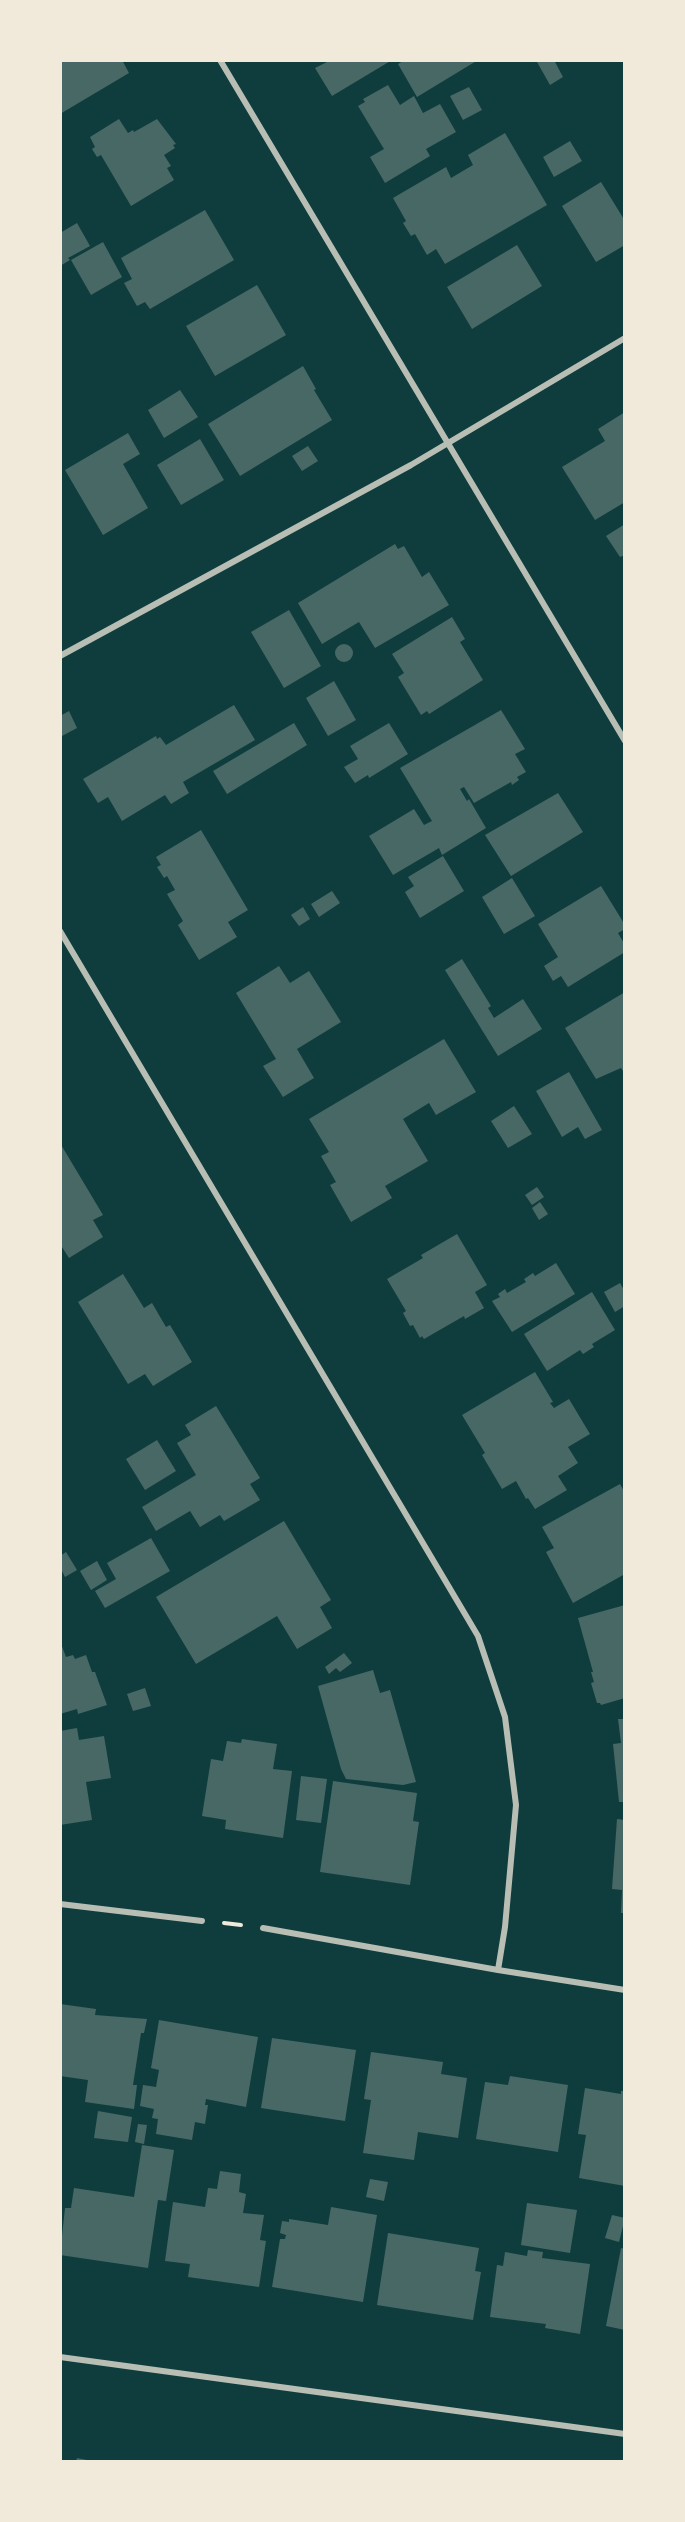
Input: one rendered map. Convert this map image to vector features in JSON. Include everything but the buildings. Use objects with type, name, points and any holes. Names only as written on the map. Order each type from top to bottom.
[{"type":"street","points":[[220,60],[625,741]]},
{"type":"street","points":[[60,656],[448,444],[625,338]]},
{"type":"street","points":[[60,931],[478,1636],[505,1717],[516,1805],[505,1927],[498,1970]]},
{"type":"street","points":[[60,1904],[202,1921]]},
{"type":"street","points":[[263,1928],[625,1990]]},
{"type":"street","points":[[60,2357],[625,2434]]},
{"type":"path","points":[[202,1921],[263,1928]]}]
